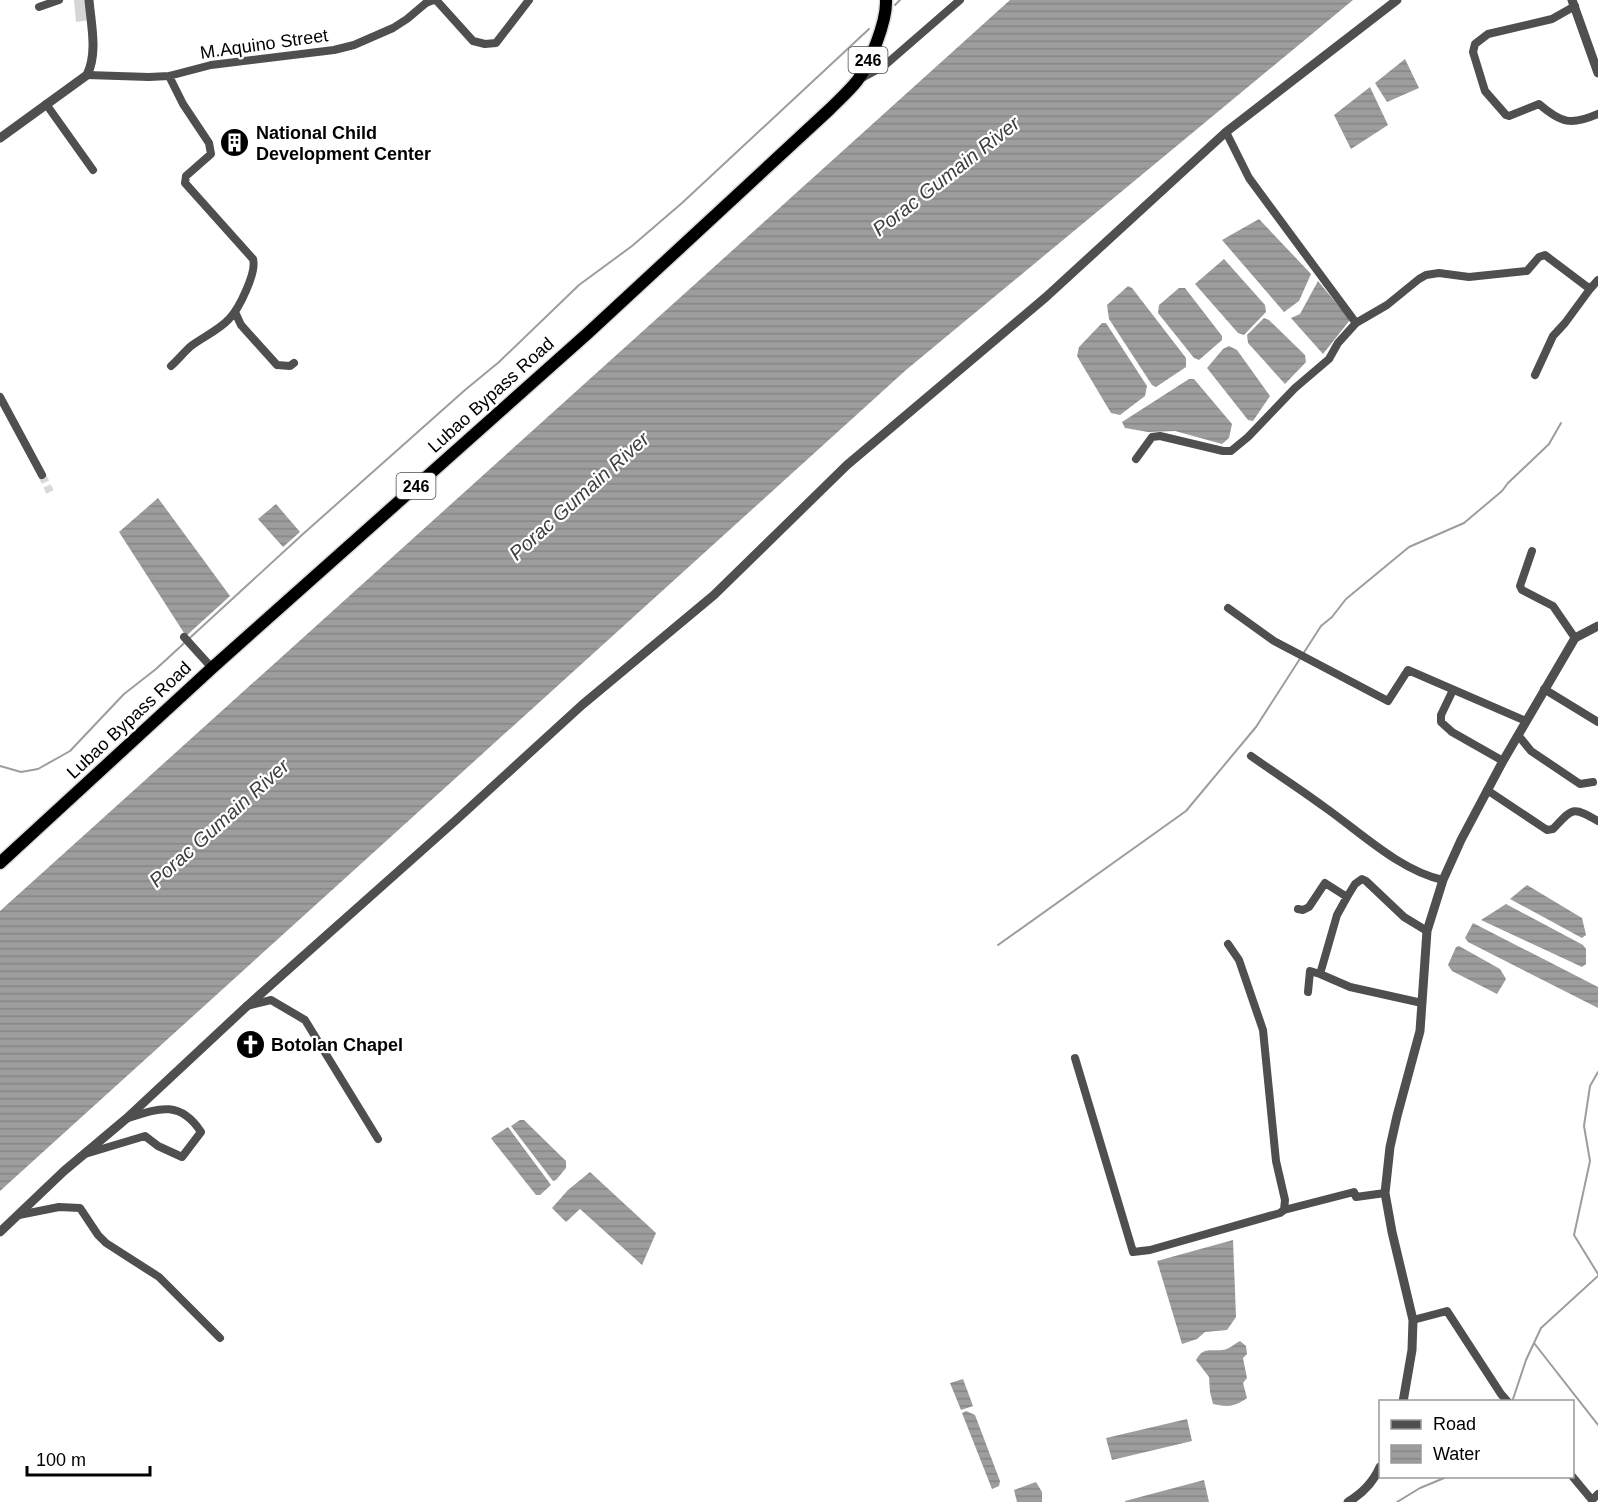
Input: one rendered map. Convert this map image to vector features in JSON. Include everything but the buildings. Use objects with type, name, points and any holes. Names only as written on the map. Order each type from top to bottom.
[{"type":"highway","name":"Lubao Bypass Road","points":[[0,862],[212,668],[588,333],[830,109],[858,80],[872,52],[883,21],[886,0]]},
{"type":"street","points":[[39,7],[59,0]]},
{"type":"street","points":[[0,138],[87,75],[92,65],[93,44],[89,0]]},
{"type":"street","name":"M.Aquino Street","points":[[87,75],[169,76],[212,65],[334,50],[354,45],[393,28],[433,0],[437,1],[473,41],[485,44],[496,43],[529,0]]},
{"type":"street","points":[[858,80],[884,66],[960,0]]},
{"type":"street","points":[[0,1232],[64,1171],[127,1118],[246,1007],[582,705],[714,595],[847,465],[1046,297],[1226,132],[1397,0]]},
{"type":"street","points":[[1598,73],[1574,3],[1552,19],[1488,34],[1475,44],[1473,52],[1485,91],[1506,115],[1509,116],[1539,104],[1561,121],[1580,122],[1598,114]]},
{"type":"street","points":[[169,76],[183,104],[212,150],[211,154],[186,176],[185,183],[253,259],[254,264],[252,276],[235,312],[228,321],[191,347],[171,366]]},
{"type":"street","points":[[46,104],[93,170]]},
{"type":"street","points":[[1226,132],[1249,178],[1356,323]]},
{"type":"street","points":[[1136,459],[1152,436],[1223,452],[1231,451],[1248,437],[1295,388],[1329,359],[1338,343],[1356,323],[1387,305],[1426,275],[1439,273],[1469,277],[1527,271],[1539,257],[1545,255],[1590,289]]},
{"type":"street","points":[[1535,375],[1553,336],[1565,324],[1598,280]]},
{"type":"street","points":[[235,312],[241,325],[277,365],[290,366],[294,363]]},
{"type":"street","points":[[0,397],[42,475]]},
{"type":"street","points":[[1532,551],[1520,586],[1522,590],[1552,606],[1575,638]]},
{"type":"street","points":[[1228,608],[1274,641],[1388,701],[1408,670],[1527,721]]},
{"type":"street","points":[[1403,1400],[1412,1350],[1413,1320],[1385,1193],[1390,1147],[1420,1031],[1427,931],[1443,880],[1487,790],[1575,638],[1598,626]]},
{"type":"street","points":[[187,640],[212,668]]},
{"type":"street","points":[[1544,689],[1598,722]]},
{"type":"street","points":[[1453,690],[1441,715],[1441,722],[1452,732],[1503,762]]},
{"type":"street","points":[[1518,735],[1531,751],[1580,784],[1593,782]]},
{"type":"street","points":[[1251,756],[1386,852],[1429,877],[1443,880]]},
{"type":"street","points":[[1487,790],[1547,830],[1553,829],[1573,810],[1580,810],[1598,821]]},
{"type":"street","points":[[1320,974],[1336,915],[1359,880],[1366,881],[1404,917],[1427,931]]},
{"type":"street","points":[[1298,909],[1303,910],[1309,907],[1325,883],[1347,897]]},
{"type":"street","points":[[1228,944],[1239,960],[1263,1030],[1276,1161],[1286,1200],[1284,1210]]},
{"type":"street","points":[[1308,993],[1310,972],[1350,987],[1422,1003]]},
{"type":"street","points":[[246,1007],[271,1000],[305,1020],[378,1139]]},
{"type":"street","points":[[1075,1058],[1133,1252],[1150,1250],[1280,1214],[1284,1210],[1354,1192],[1356,1197],[1385,1193]]},
{"type":"street","points":[[85,1154],[145,1136],[158,1146],[182,1157],[201,1132],[194,1121],[180,1112],[160,1108],[127,1118]]},
{"type":"street","points":[[19,1215],[59,1207],[80,1208],[106,1243],[159,1277],[220,1338]]},
{"type":"street","points":[[1413,1320],[1447,1311],[1501,1395],[1507,1400]]},
{"type":"street","points":[[1347,1502],[1359,1495],[1374,1480],[1379,1469]]},
{"type":"street","points":[[1574,1478],[1594,1499]]},
{"type":"shaded area","points":[[74,0],[88,0],[90,20],[76,22]]},
{"type":"water","name":"Porac Gumain River","points":[[1010,0],[1353,0],[906,370],[0,1191],[0,911]]},
{"type":"water","points":[[1405,59],[1419,88],[1387,102],[1375,83]]},
{"type":"water","points":[[1370,87],[1388,125],[1351,149],[1334,115]]},
{"type":"water","points":[[1259,219],[1311,274],[1299,301],[1284,312],[1222,240]]},
{"type":"water","points":[[1224,259],[1265,305],[1266,312],[1244,335],[1238,333],[1195,284]]},
{"type":"water","points":[[1318,281],[1350,320],[1323,354],[1291,318],[1300,314]]},
{"type":"water","points":[[1128,286],[1132,288],[1186,358],[1186,367],[1156,387],[1152,385],[1109,319],[1107,305]]},
{"type":"water","points":[[1179,288],[1185,288],[1222,336],[1222,340],[1199,360],[1194,358],[1158,313],[1159,305]]},
{"type":"water","points":[[1264,318],[1269,320],[1305,355],[1306,362],[1285,384],[1248,343],[1247,335]]},
{"type":"water","points":[[1102,323],[1106,323],[1147,386],[1145,396],[1120,415],[1111,413],[1077,356],[1079,347]]},
{"type":"water","points":[[1229,346],[1237,350],[1270,396],[1253,421],[1248,420],[1207,368],[1223,349]]},
{"type":"water","points":[[1189,379],[1194,379],[1232,424],[1229,438],[1222,444],[1175,431],[1148,432],[1125,428],[1122,422]]},
{"type":"water","points":[[158,498],[230,596],[186,636],[119,532]]},
{"type":"water","points":[[276,504],[300,532],[283,547],[258,519]]},
{"type":"water","points":[[1527,885],[1582,918],[1586,935],[1582,938],[1510,899]]},
{"type":"water","points":[[1506,904],[1583,945],[1586,949],[1586,964],[1582,967],[1481,920]]},
{"type":"water","points":[[1473,923],[1598,987],[1598,1008],[1468,942],[1465,938]]},
{"type":"water","points":[[1459,946],[1500,969],[1506,979],[1497,994],[1452,971],[1448,965],[1456,947]]},
{"type":"water","points":[[524,1120],[566,1161],[566,1168],[556,1180],[553,1181],[511,1126]]},
{"type":"water","points":[[508,1127],[551,1185],[540,1195],[536,1195],[491,1138]]},
{"type":"water","points":[[590,1172],[656,1233],[642,1265],[580,1209],[566,1222],[552,1208],[568,1190]]},
{"type":"water","points":[[1233,1240],[1236,1317],[1227,1330],[1205,1332],[1197,1339],[1182,1344],[1157,1261]]},
{"type":"water","points":[[1240,1341],[1246,1346],[1247,1354],[1243,1358],[1247,1378],[1243,1383],[1247,1398],[1231,1406],[1213,1404],[1209,1377],[1196,1360],[1204,1351],[1224,1350]]},
{"type":"water","points":[[963,1379],[973,1406],[961,1410],[950,1383]]},
{"type":"water","points":[[966,1411],[975,1415],[1000,1481],[999,1486],[992,1489],[962,1413]]},
{"type":"water","points":[[1187,1419],[1192,1441],[1112,1460],[1106,1438]]},
{"type":"water","points":[[1204,1480],[1209,1502],[1125,1502],[1125,1501]]},
{"type":"water","points":[[1036,1482],[1042,1492],[1042,1502],[1017,1502],[1014,1490]]},
{"type":"waterway","points":[[895,5],[900,0]]},
{"type":"waterway","points":[[0,766],[21,772],[38,769],[70,751],[124,694],[156,669],[303,534],[499,362],[579,285],[632,246],[682,203],[869,29]]},
{"type":"waterway","points":[[998,945],[1186,811],[1256,727],[1321,626],[1332,617],[1346,599],[1409,547],[1464,523],[1502,491],[1549,444],[1561,423]]},
{"type":"waterway","points":[[1598,1072],[1590,1086],[1584,1126],[1590,1161],[1574,1235],[1598,1274]]},
{"type":"waterway","points":[[1513,1400],[1526,1360],[1541,1328],[1598,1276]]},
{"type":"waterway","points":[[1534,1343],[1598,1425]]},
{"type":"waterway","points":[[1397,1502],[1420,1488],[1444,1478]]},
{"type":"tunnel","points":[[42,475],[50,492]]},
{"type":"place","name":"National Child Development Center","points":[[235,143]]},
{"type":"place","name":"Botolan Chapel","points":[[250,1045]]}]
